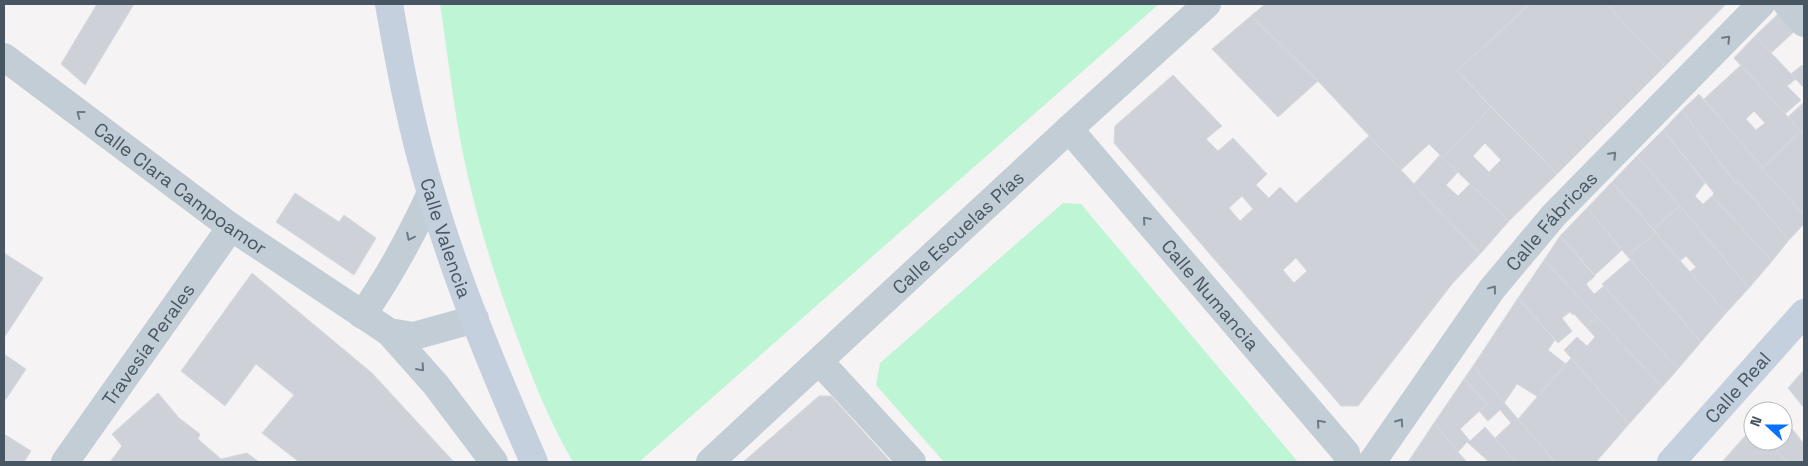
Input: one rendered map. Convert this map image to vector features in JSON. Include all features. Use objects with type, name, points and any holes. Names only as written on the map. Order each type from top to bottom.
[{"type":"main road","name":"Calle Valencia","points":[[389,4],[404,89],[431,193],[501,387],[534,462]]},
{"type":"main road","name":"Calle Real","points":[[1671,462],[1804,313]]},
{"type":"street","name":"Calle Escuelas Pías","points":[[710,462],[1069,129],[1207,4]]},
{"type":"street","name":"Calle Fábricas","points":[[1372,462],[1492,289],[1554,215],[1761,4]]},
{"type":"street","points":[[1787,4],[1804,23]]},
{"type":"street","name":"Calle Clara Campoamor","points":[[4,57],[231,227],[389,332],[414,336],[475,319]]},
{"type":"street","name":"Calle Numancia","points":[[1069,129],[1346,453],[1348,462]]},
{"type":"street","points":[[362,315],[382,287],[408,243],[431,193]]},
{"type":"street","name":"Travesía Perales","points":[[65,462],[231,227]]},
{"type":"street","points":[[389,332],[436,385],[494,462]]},
{"type":"street","points":[[820,362],[912,462]]},
{"type":"green space","points":[[440,4],[1159,4],[639,462],[573,462],[550,418],[531,373],[485,242],[460,138]]},
{"type":"green space","points":[[1063,203],[1081,204],[1298,462],[944,462],[876,385],[880,363]]},
{"type":"building","points":[[97,4],[134,4],[85,85],[61,64]]},
{"type":"building","points":[[1265,4],[1530,4],[1457,71],[1491,107],[1443,158],[1429,144],[1401,170],[1318,81],[1251,16]]},
{"type":"building","points":[[1530,4],[1606,4],[1665,66],[1557,174],[1457,71]]},
{"type":"building","points":[[1606,4],[1726,4],[1665,66]]},
{"type":"building","points":[[1779,13],[1795,31],[1771,53],[1755,36]]},
{"type":"building","points":[[1251,16],[1318,81],[1278,117],[1212,49]]},
{"type":"building","points":[[1755,36],[1796,79],[1787,86],[1801,100],[1785,114],[1734,58]]},
{"type":"building","points":[[1741,65],[1801,131],[1762,168],[1704,99]],"holes":[[[1754,111],[1765,123],[1756,130],[1746,119]]]},
{"type":"building","points":[[1802,65],[1804,67],[1804,88],[1791,74]]},
{"type":"building","points":[[1173,75],[1222,126],[1206,139],[1218,151],[1233,138],[1267,174],[1256,185],[1269,198],[1280,187],[1296,203],[1369,136],[1480,254],[1452,284],[1358,406],[1341,406],[1114,143],[1115,126]],"holes":[[[1242,196],[1253,209],[1240,221],[1229,208]],[[1296,258],[1307,271],[1294,283],[1283,270]]]},
{"type":"building","points":[[1699,94],[1804,215],[1804,224],[1789,240],[1738,181],[1735,183],[1682,110]]},
{"type":"building","points":[[1804,102],[1804,135],[1788,117]]},
{"type":"building","points":[[1491,107],[1557,174],[1509,221],[1443,158]],"holes":[[[1485,143],[1501,160],[1489,172],[1473,156]]]},
{"type":"building","points":[[1682,110],[1735,183],[1738,181],[1789,240],[1772,261],[1712,196],[1714,193],[1663,130]]},
{"type":"building","points":[[1663,130],[1705,183],[1695,196],[1703,204],[1712,196],[1772,261],[1749,288],[1637,156]]},
{"type":"building","points":[[1801,131],[1804,135],[1804,215],[1762,168]]},
{"type":"building","points":[[1440,155],[1458,172],[1446,185],[1458,196],[1470,184],[1509,221],[1480,254],[1414,184]]},
{"type":"building","points":[[1637,156],[1680,206],[1653,229],[1612,182]]},
{"type":"building","points":[[1612,182],[1656,233],[1627,256],[1587,208]]},
{"type":"building","points":[[295,193],[339,222],[344,215],[376,238],[354,275],[276,222]]},
{"type":"building","points":[[1680,206],[1749,288],[1726,313],[1690,272],[1696,267],[1686,256],[1680,261],[1653,229]]},
{"type":"building","points":[[1587,208],[1622,250],[1595,275],[1560,236]]},
{"type":"building","points":[[1656,233],[1726,313],[1701,342],[1627,256]]},
{"type":"building","points":[[1560,236],[1595,276],[1586,284],[1594,294],[1604,286],[1678,369],[1662,387],[1544,260]]},
{"type":"building","points":[[4,253],[43,278],[4,338]]},
{"type":"building","points":[[1544,260],[1597,317],[1586,327],[1570,312],[1562,318],[1572,331],[1558,343],[1518,298]]},
{"type":"building","points":[[1630,260],[1701,342],[1678,369],[1602,284]]},
{"type":"building","points":[[252,273],[372,373],[454,462],[299,462],[262,433],[294,395],[256,364],[225,406],[181,371]]},
{"type":"building","points":[[1518,298],[1555,340],[1548,350],[1566,364],[1538,397],[1517,384],[1504,403],[1473,366]]},
{"type":"building","points":[[1597,317],[1662,387],[1629,424],[1564,350],[1577,337],[1587,346],[1595,337],[1586,327]]},
{"type":"building","points":[[4,354],[26,369],[4,402]]},
{"type":"building","points":[[1571,358],[1629,424],[1596,462],[1555,462],[1518,419]]},
{"type":"building","points":[[1473,366],[1555,462],[1516,462],[1495,438],[1511,423],[1500,410],[1488,421],[1479,411],[1487,404],[1464,379]]},
{"type":"building","points":[[1803,371],[1804,373],[1804,408],[1788,388]]},
{"type":"building","points":[[1464,379],[1487,404],[1460,429],[1470,441],[1485,427],[1516,462],[1489,462],[1467,442],[1458,452],[1434,423]]},
{"type":"building","points":[[158,393],[179,418],[200,434],[198,439],[221,459],[247,453],[259,462],[110,462],[122,446],[112,434]]},
{"type":"building","points":[[819,396],[831,396],[891,462],[743,462]]},
{"type":"building","points":[[1434,423],[1458,452],[1467,462],[1408,462]]},
{"type":"building","points":[[1793,430],[1804,444],[1804,462],[1787,462],[1778,451],[1793,451]]},
{"type":"building","points":[[4,434],[31,451],[24,462],[4,462]]},
{"type":"building","points":[[1743,438],[1743,451],[1778,451],[1787,462],[1722,462]]}]
